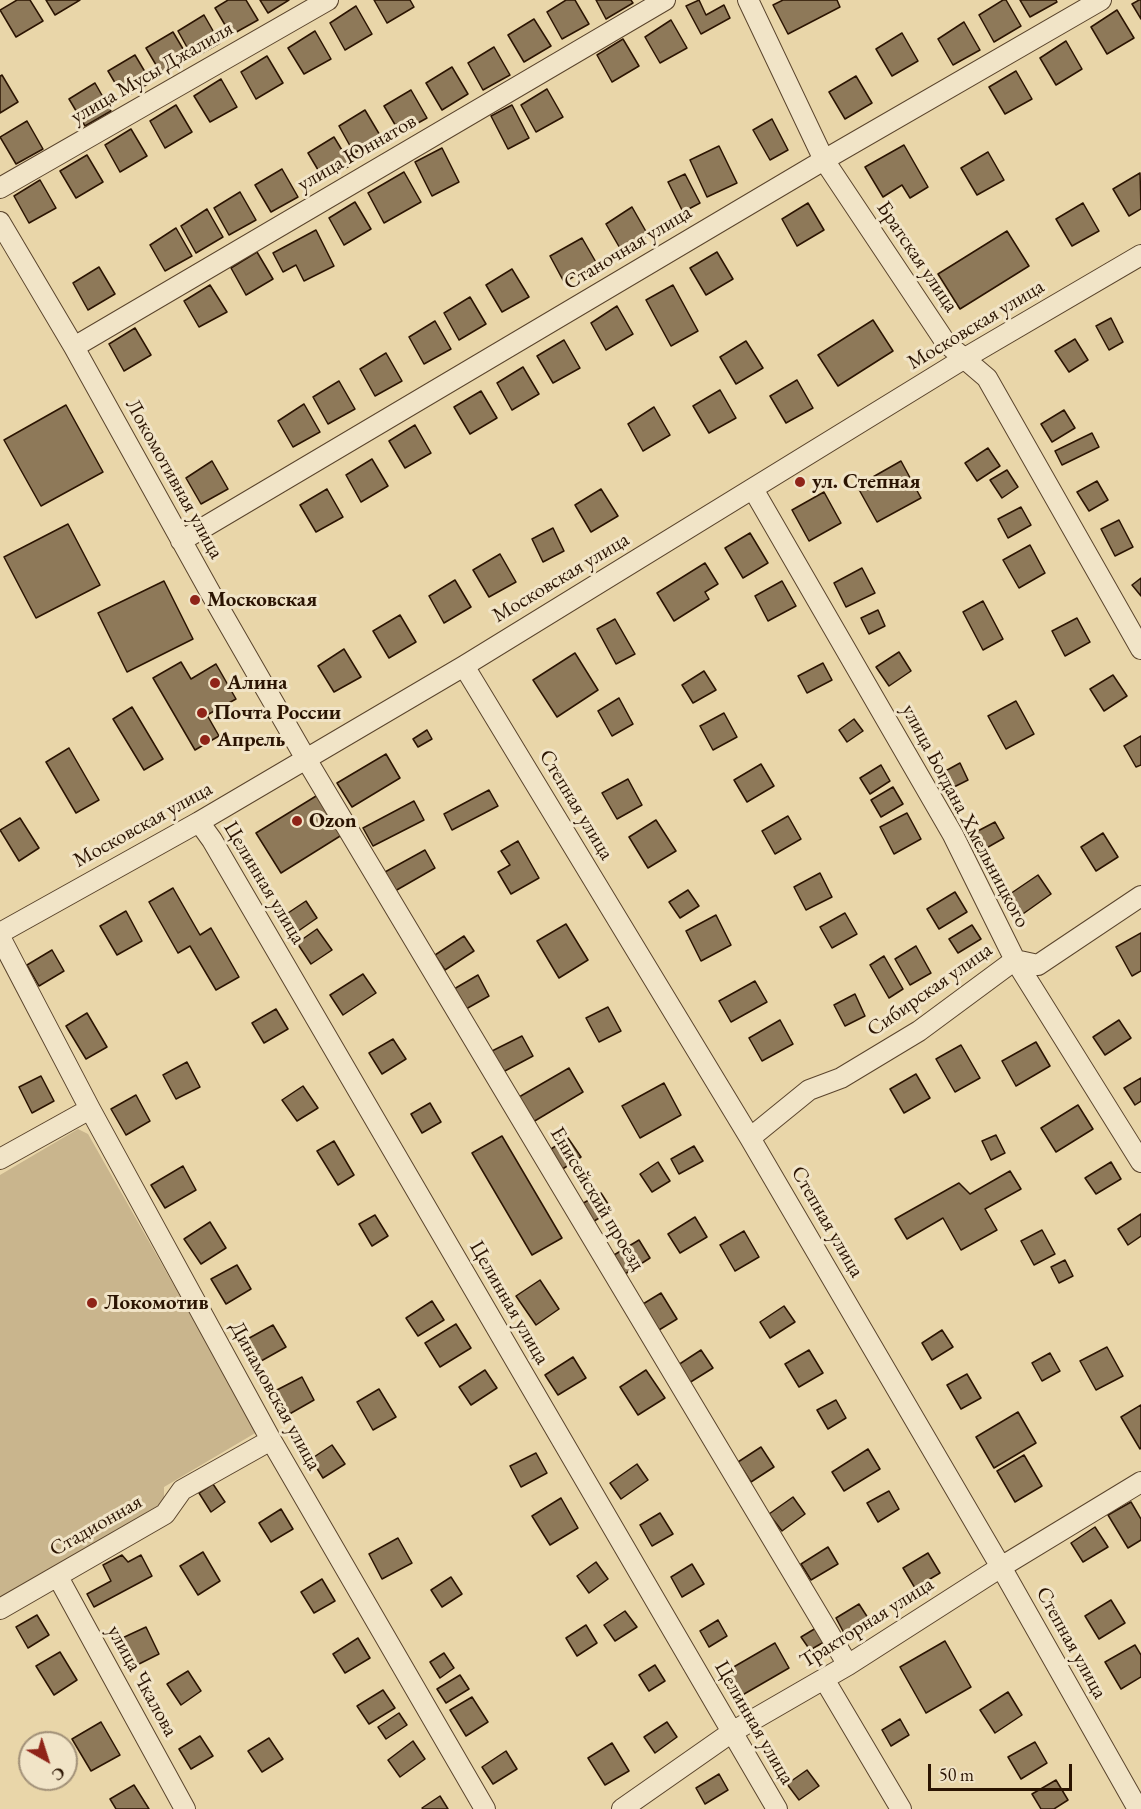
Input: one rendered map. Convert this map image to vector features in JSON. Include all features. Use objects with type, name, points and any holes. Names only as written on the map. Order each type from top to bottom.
[{"type":"street","name":"улица Мусы Джалиля","points":[[0,188],[328,0]]},
{"type":"street","name":"улица Юннатов","points":[[74,347],[664,0]]},
{"type":"street","name":"Братская улица","points":[[748,0],[824,160],[946,343],[987,378],[1141,649]]},
{"type":"street","name":"Станочная улица","points":[[181,541],[824,160],[1101,0]]},
{"type":"street","name":"Локомотивная улица","points":[[0,222],[74,347],[181,541],[306,759]]},
{"type":"street","name":"Московская улица","points":[[0,935],[199,822],[464,666],[964,358],[1141,255]]},
{"type":"street","name":"улица Богдана Хмельницкого","points":[[753,489],[953,835],[1015,960],[1141,1162]]},
{"type":"street","name":"Степная улица","points":[[464,666],[750,1138],[1001,1567],[1138,1809]]},
{"type":"street","name":"Енисейский проезд","points":[[306,759],[848,1665]]},
{"type":"street","name":"Целинная улица","points":[[199,822],[212,840],[777,1809]]},
{"type":"street","name":"Сибирская улица","points":[[750,1138],[809,1090],[841,1078],[919,1031],[1015,960],[1038,965],[1141,896]]},
{"type":"street","name":"Динамовская улица","points":[[0,935],[90,1108],[271,1440],[485,1809]]},
{"type":"street","points":[[0,1159],[90,1108]]},
{"type":"street","name":"Стадионная","points":[[0,1609],[165,1514],[182,1490],[271,1440]]},
{"type":"street","name":"Тракторная улица","points":[[622,1809],[732,1732],[848,1665],[1001,1567],[1141,1482]]},
{"type":"street","name":"улица Чкалова","points":[[58,1577],[185,1809]]},
{"type":"street","points":[[824,1679],[901,1809]]},
{"type":"shaded area","name":"Локомотив","points":[[78,1129],[88,1134],[257,1432],[164,1487],[164,1502],[0,1599],[0,1175]]},
{"type":"building","points":[[17,0],[30,0],[43,21],[16,37],[0,10]]},
{"type":"building","points":[[46,0],[80,0],[55,15]]},
{"type":"building","points":[[228,0],[246,0],[258,20],[231,35],[215,8]]},
{"type":"building","points":[[260,0],[289,0],[268,13]]},
{"type":"building","points":[[374,0],[410,0],[414,7],[387,23]]},
{"type":"building","points":[[566,0],[575,0],[589,24],[562,39],[547,12]]},
{"type":"building","points":[[596,0],[631,0],[633,3],[606,19]]},
{"type":"building","points":[[699,0],[706,15],[724,5],[730,18],[701,34],[686,6]]},
{"type":"building","points":[[783,0],[837,0],[840,7],[788,34],[773,5]]},
{"type":"building","points":[[1006,0],[1021,26],[994,42],[979,15]]},
{"type":"building","points":[[1020,0],[1056,0],[1057,2],[1030,17]]},
{"type":"building","points":[[1141,0],[1141,19],[1132,4]]},
{"type":"building","points":[[356,6],[372,34],[345,50],[330,23]]},
{"type":"building","points":[[1117,10],[1134,38],[1107,54],[1091,27]]},
{"type":"building","points":[[204,15],[220,43],[193,58],[178,31]]},
{"type":"building","points":[[534,19],[551,46],[524,62],[508,35]]},
{"type":"building","points":[[671,20],[687,48],[660,63],[645,37]]},
{"type":"building","points":[[964,22],[980,50],[953,65],[938,39]]},
{"type":"building","points":[[315,31],[331,59],[304,74],[288,48]]},
{"type":"building","points":[[173,32],[189,59],[162,75],[146,48]]},
{"type":"building","points":[[902,33],[918,61],[892,76],[876,49]]},
{"type":"building","points":[[623,39],[639,66],[612,82],[597,55]]},
{"type":"building","points":[[1066,41],[1082,69],[1056,85],[1040,58]]},
{"type":"building","points":[[494,47],[510,75],[483,90],[468,63]]},
{"type":"building","points":[[135,55],[151,82],[124,98],[108,71]]},
{"type":"building","points":[[267,56],[283,83],[256,99],[241,72]]},
{"type":"building","points":[[452,67],[468,94],[442,110],[426,83]]},
{"type":"building","points":[[1016,71],[1032,99],[1005,114],[989,87]]},
{"type":"building","points":[[2,75],[18,102],[0,113],[0,76]]},
{"type":"building","points":[[856,76],[872,103],[845,119],[829,92]]},
{"type":"building","points":[[221,79],[237,107],[210,122],[194,96]]},
{"type":"building","points":[[95,83],[111,111],[85,126],[69,99]]},
{"type":"building","points":[[547,89],[563,117],[536,132],[521,105]]},
{"type":"building","points":[[411,90],[427,118],[400,133],[384,106]]},
{"type":"building","points":[[176,105],[192,132],[165,148],[150,121]]},
{"type":"building","points":[[512,105],[529,138],[508,149],[491,116]]},
{"type":"building","points":[[365,110],[381,137],[354,153],[339,126]]},
{"type":"building","points":[[772,119],[788,150],[770,160],[753,130]]},
{"type":"building","points":[[27,121],[43,149],[16,164],[0,137]]},
{"type":"building","points":[[131,129],[147,156],[120,172],[105,145]]},
{"type":"building","points":[[334,137],[351,165],[324,180],[308,153]]},
{"type":"building","points":[[904,145],[928,187],[910,198],[902,185],[883,197],[865,167]]},
{"type":"building","points":[[719,146],[737,183],[707,197],[690,160]]},
{"type":"building","points":[[442,148],[459,182],[432,196],[415,162]]},
{"type":"building","points":[[988,152],[1004,180],[977,195],[961,168]]},
{"type":"building","points":[[87,155],[103,182],[76,198],[60,171]]},
{"type":"building","points":[[282,169],[298,197],[271,212],[255,185]]},
{"type":"building","points":[[404,172],[421,202],[384,223],[368,193]]},
{"type":"building","points":[[1140,173],[1141,209],[1129,216],[1113,189]]},
{"type":"building","points":[[685,174],[700,203],[683,212],[668,182]]},
{"type":"building","points":[[40,180],[56,208],[29,223],[14,196]]},
{"type":"building","points":[[240,192],[256,220],[229,235],[214,208]]},
{"type":"building","points":[[355,202],[371,229],[344,245],[329,218]]},
{"type":"building","points":[[808,203],[824,230],[797,246],[782,219]]},
{"type":"building","points":[[1083,203],[1099,231],[1072,246],[1056,219]]},
{"type":"building","points":[[632,207],[648,235],[621,250],[606,224]]},
{"type":"building","points":[[207,209],[223,237],[196,253],[181,226]]},
{"type":"building","points":[[176,228],[192,256],[165,271],[150,245]]},
{"type":"building","points":[[316,230],[334,266],[304,281],[296,265],[283,272],[273,253]]},
{"type":"building","points":[[1007,231],[1029,266],[960,309],[938,274]]},
{"type":"building","points":[[582,238],[597,264],[564,282],[550,256]]},
{"type":"building","points":[[257,252],[273,279],[246,295],[231,268]]},
{"type":"building","points":[[717,252],[733,279],[706,295],[690,268]]},
{"type":"building","points":[[99,267],[115,294],[88,310],[73,283]]},
{"type":"building","points":[[512,269],[529,297],[502,312],[486,285]]},
{"type":"building","points":[[210,285],[227,312],[199,327],[184,301]]},
{"type":"building","points":[[673,285],[698,331],[671,346],[646,300]]},
{"type":"building","points":[[470,297],[486,324],[459,340],[444,313]]},
{"type":"building","points":[[617,306],[633,334],[606,350],[591,323]]},
{"type":"building","points":[[1111,318],[1123,342],[1109,350],[1096,326]]},
{"type":"building","points":[[873,320],[893,351],[838,386],[818,355]]},
{"type":"building","points":[[435,321],[451,349],[424,364],[409,337]]},
{"type":"building","points":[[135,328],[151,355],[124,371],[109,344]]},
{"type":"building","points":[[1075,339],[1088,360],[1069,372],[1055,351]]},
{"type":"building","points":[[564,340],[580,368],[553,383],[537,356]]},
{"type":"building","points":[[746,341],[763,368],[736,384],[720,357]]},
{"type":"building","points":[[386,353],[402,381],[375,396],[360,369]]},
{"type":"building","points":[[523,367],[539,394],[512,410],[497,383]]},
{"type":"building","points":[[797,380],[813,408],[786,423],[770,396]]},
{"type":"building","points":[[339,381],[355,409],[328,424],[313,397]]},
{"type":"building","points":[[720,390],[736,418],[709,433],[693,406]]},
{"type":"building","points":[[481,391],[497,418],[470,434],[454,407]]},
{"type":"building","points":[[304,404],[320,432],[293,447],[278,421]]},
{"type":"building","points":[[66,405],[103,472],[41,506],[4,440]]},
{"type":"building","points":[[654,407],[670,435],[643,451],[628,424]]},
{"type":"building","points":[[1064,410],[1075,428],[1052,442],[1041,424]]},
{"type":"building","points":[[415,425],[431,453],[405,468],[389,441]]},
{"type":"building","points":[[1092,433],[1099,447],[1062,465],[1055,451]]},
{"type":"building","points":[[988,448],[1000,466],[977,481],[965,463]]},
{"type":"building","points":[[372,459],[388,486],[361,502],[346,475]]},
{"type":"building","points":[[212,461],[228,489],[201,504],[186,478]]},
{"type":"building","points":[[901,461],[921,498],[877,522],[857,486]]},
{"type":"building","points":[[1007,470],[1018,487],[1002,498],[990,480]]},
{"type":"building","points":[[1097,481],[1108,500],[1089,511],[1077,492]]},
{"type":"building","points":[[327,489],[343,517],[316,532],[300,505]]},
{"type":"building","points":[[601,489],[618,516],[591,532],[575,505]]},
{"type":"building","points":[[824,492],[841,523],[809,541],[792,510]]},
{"type":"building","points":[[1021,507],[1031,525],[1008,538],[998,519]]},
{"type":"building","points":[[1119,520],[1133,547],[1115,556],[1101,529]]},
{"type":"building","points":[[68,524],[100,585],[36,618],[4,557]]},
{"type":"building","points":[[553,528],[564,551],[543,562],[532,539]]},
{"type":"building","points":[[750,533],[768,563],[743,578],[725,548]]},
{"type":"building","points":[[1030,545],[1045,573],[1019,588],[1003,560]]},
{"type":"building","points":[[500,554],[516,582],[489,597],[473,570]]},
{"type":"building","points":[[705,563],[718,584],[705,592],[709,599],[674,621],[657,593]]},
{"type":"building","points":[[862,568],[875,593],[846,607],[834,583]]},
{"type":"building","points":[[1141,578],[1141,596],[1132,585]]},
{"type":"building","points":[[455,580],[471,607],[444,623],[429,596]]},
{"type":"building","points":[[164,581],[193,639],[127,672],[98,613]]},
{"type":"building","points":[[782,581],[796,606],[768,621],[755,596]]},
{"type":"building","points":[[983,601],[1003,639],[983,650],[963,612]]},
{"type":"building","points":[[878,610],[885,626],[869,634],[861,618]]},
{"type":"building","points":[[400,615],[416,642],[389,658],[373,631]]},
{"type":"building","points":[[1077,618],[1090,642],[1065,656],[1052,631]]},
{"type":"building","points":[[615,619],[635,654],[616,664],[597,629]]},
{"type":"building","points":[[344,649],[361,677],[334,692],[318,666]]},
{"type":"building","points":[[899,652],[911,671],[889,686],[876,667]]},
{"type":"building","points":[[575,653],[598,690],[557,717],[533,680]]},
{"type":"building","points":[[181,662],[191,679],[216,664],[236,699],[207,715],[219,736],[195,750],[153,678]]},
{"type":"building","points":[[823,663],[832,680],[807,693],[798,676]]},
{"type":"building","points":[[704,671],[716,690],[693,703],[682,685]]},
{"type":"building","points":[[1113,675],[1127,696],[1104,711],[1090,689]]},
{"type":"building","points":[[619,698],[633,724],[612,736],[598,711]]},
{"type":"building","points":[[1016,701],[1034,734],[1006,749],[988,716]]},
{"type":"building","points":[[132,707],[163,759],[144,770],[113,719]]},
{"type":"building","points":[[724,713],[737,737],[713,750],[700,726]]},
{"type":"building","points":[[854,719],[863,731],[847,742],[839,730]]},
{"type":"building","points":[[427,730],[432,739],[418,747],[413,739]]},
{"type":"building","points":[[1141,736],[1141,765],[1136,767],[1124,746]]},
{"type":"building","points":[[69,748],[99,800],[76,813],[46,762]]},
{"type":"building","points":[[386,754],[400,778],[352,807],[337,783]]},
{"type":"building","points":[[960,763],[968,780],[948,790],[940,774]]},
{"type":"building","points":[[761,764],[774,786],[747,802],[734,780]]},
{"type":"building","points":[[881,765],[890,781],[870,794],[860,778]]},
{"type":"building","points":[[628,779],[642,805],[617,819],[602,793]]},
{"type":"building","points":[[893,787],[903,804],[881,817],[871,800]]},
{"type":"building","points":[[489,790],[498,806],[452,830],[444,814]]},
{"type":"building","points":[[321,793],[345,833],[281,873],[256,833]]},
{"type":"building","points":[[414,801],[424,820],[373,846],[363,828]]},
{"type":"building","points":[[907,813],[921,839],[894,854],[880,827]]},
{"type":"building","points":[[788,816],[801,839],[775,854],[762,831]]},
{"type":"building","points":[[20,818],[39,848],[19,861],[0,830]]},
{"type":"building","points":[[656,820],[676,851],[648,868],[629,837]]},
{"type":"building","points":[[995,822],[1004,838],[983,850],[974,833]]},
{"type":"building","points":[[1103,833],[1118,857],[1096,871],[1081,847]]},
{"type":"building","points":[[518,841],[539,878],[511,894],[498,872],[510,865],[501,851]]},
{"type":"building","points":[[425,850],[435,868],[395,891],[385,872]]},
{"type":"building","points":[[820,873],[832,897],[806,910],[794,887]]},
{"type":"building","points":[[1038,875],[1051,894],[1020,916],[1007,896]]},
{"type":"building","points":[[173,888],[200,935],[211,928],[239,977],[216,990],[190,946],[178,953],[149,902]]},
{"type":"building","points":[[688,890],[699,906],[680,918],[669,902]]},
{"type":"building","points":[[955,892],[967,912],[939,929],[927,909]]},
{"type":"building","points":[[306,901],[317,918],[294,934],[282,917]]},
{"type":"building","points":[[126,911],[142,941],[117,955],[100,926]]},
{"type":"building","points":[[845,913],[857,934],[832,948],[820,927]]},
{"type":"building","points":[[716,915],[731,945],[701,961],[686,931]]},
{"type":"building","points":[[566,924],[588,960],[559,978],[537,941]]},
{"type":"building","points":[[972,925],[981,939],[958,953],[949,939]]},
{"type":"building","points":[[317,929],[332,950],[311,964],[297,943]]},
{"type":"building","points":[[1141,933],[1141,971],[1132,976],[1116,947]]},
{"type":"building","points":[[464,936],[474,951],[445,970],[435,955]]},
{"type":"building","points":[[916,946],[931,973],[910,985],[895,959]]},
{"type":"building","points":[[52,950],[64,971],[39,986],[27,965]]},
{"type":"building","points":[[884,956],[903,989],[889,998],[870,965]]},
{"type":"building","points":[[363,974],[376,993],[343,1015],[330,995]]},
{"type":"building","points":[[478,975],[489,996],[466,1009],[454,989]]},
{"type":"building","points":[[755,981],[767,1002],[731,1022],[719,1001]]},
{"type":"building","points":[[855,994],[865,1016],[845,1026],[834,1005]]},
{"type":"building","points":[[608,1007],[621,1031],[599,1042],[586,1018]]},
{"type":"building","points":[[276,1009],[288,1029],[264,1043],[252,1023]]},
{"type":"building","points":[[87,1013],[107,1047],[86,1059],[66,1026]]},
{"type":"building","points":[[780,1020],[793,1044],[762,1061],[749,1038]]},
{"type":"building","points":[[1119,1020],[1131,1038],[1105,1055],[1093,1037]]},
{"type":"building","points":[[522,1036],[533,1056],[503,1072],[492,1051]]},
{"type":"building","points":[[393,1039],[406,1059],[382,1074],[369,1053]]},
{"type":"building","points":[[1036,1042],[1050,1066],[1016,1086],[1002,1061]]},
{"type":"building","points":[[961,1045],[980,1078],[955,1092],[936,1059]]},
{"type":"building","points":[[187,1062],[200,1087],[176,1099],[163,1075]]},
{"type":"building","points":[[569,1068],[583,1092],[533,1122],[519,1097]]},
{"type":"building","points":[[916,1074],[930,1098],[904,1113],[890,1089]]},
{"type":"building","points":[[41,1076],[54,1101],[32,1113],[19,1087]]},
{"type":"building","points":[[1141,1078],[1141,1101],[1135,1105],[1124,1088]]},
{"type":"building","points":[[664,1083],[681,1115],[640,1138],[622,1106]]},
{"type":"building","points":[[303,1086],[318,1108],[297,1121],[282,1100]]},
{"type":"building","points":[[136,1095],[150,1121],[126,1135],[111,1109]]},
{"type":"building","points":[[430,1103],[441,1122],[422,1133],[411,1114]]},
{"type":"building","points":[[1078,1105],[1093,1129],[1056,1152],[1041,1128]]},
{"type":"building","points":[[996,1135],[1005,1153],[991,1160],[982,1141]]},
{"type":"building","points":[[502,1136],[562,1238],[532,1255],[472,1153]]},
{"type":"building","points":[[568,1138],[581,1157],[561,1170],[548,1151]]},
{"type":"building","points":[[334,1141],[354,1175],[338,1185],[317,1151]]},
{"type":"building","points":[[694,1146],[703,1161],[679,1174],[671,1159]]},
{"type":"building","points":[[658,1162],[670,1181],[652,1192],[640,1174]]},
{"type":"building","points":[[1111,1162],[1121,1179],[1096,1194],[1085,1178]]},
{"type":"building","points":[[183,1166],[196,1190],[165,1208],[151,1185]]},
{"type":"building","points":[[1010,1171],[1021,1189],[985,1209],[997,1230],[961,1250],[943,1218],[907,1239],[895,1219],[959,1183],[970,1194]]},
{"type":"building","points":[[601,1193],[612,1210],[591,1223],[580,1205]]},
{"type":"building","points":[[1141,1214],[1141,1236],[1128,1245],[1118,1229]]},
{"type":"building","points":[[375,1215],[388,1236],[372,1246],[359,1224]]},
{"type":"building","points":[[695,1217],[707,1237],[680,1253],[668,1234]]},
{"type":"building","points":[[210,1222],[226,1248],[201,1264],[184,1239]]},
{"type":"building","points":[[1042,1230],[1055,1254],[1034,1265],[1021,1241]]},
{"type":"building","points":[[744,1231],[759,1257],[735,1271],[720,1245]]},
{"type":"building","points":[[639,1240],[650,1258],[625,1274],[614,1255]]},
{"type":"building","points":[[1065,1260],[1073,1276],[1059,1283],[1051,1267]]},
{"type":"building","points":[[237,1265],[251,1289],[226,1304],[211,1279]]},
{"type":"building","points":[[540,1280],[559,1309],[536,1325],[516,1296]]},
{"type":"building","points":[[661,1293],[677,1319],[659,1330],[643,1304]]},
{"type":"building","points":[[432,1301],[444,1320],[418,1336],[406,1318]]},
{"type":"building","points":[[784,1306],[795,1322],[770,1338],[760,1322]]},
{"type":"building","points":[[456,1324],[471,1348],[440,1367],[425,1343]]},
{"type":"building","points":[[273,1325],[286,1347],[254,1365],[242,1342]]},
{"type":"building","points":[[942,1330],[953,1347],[932,1360],[922,1343]]},
{"type":"building","points":[[1107,1347],[1123,1376],[1096,1390],[1080,1361]]},
{"type":"building","points":[[701,1350],[713,1368],[689,1383],[678,1365]]},
{"type":"building","points":[[809,1350],[823,1373],[799,1387],[785,1364]]},
{"type":"building","points":[[1050,1353],[1060,1371],[1042,1381],[1032,1363]]},
{"type":"building","points":[[573,1357],[586,1378],[558,1395],[545,1375]]},
{"type":"building","points":[[485,1370],[497,1388],[471,1405],[459,1387]]},
{"type":"building","points":[[646,1370],[665,1398],[638,1415],[620,1387]]},
{"type":"building","points":[[967,1374],[981,1398],[961,1409],[947,1385]]},
{"type":"building","points":[[302,1377],[314,1400],[286,1416],[273,1392]]},
{"type":"building","points":[[379,1389],[396,1417],[373,1430],[357,1402]]},
{"type":"building","points":[[836,1400],[846,1418],[828,1429],[817,1410]]},
{"type":"building","points":[[1141,1405],[1141,1448],[1140,1449],[1121,1417]]},
{"type":"building","points":[[1018,1412],[1036,1443],[994,1468],[976,1437]]},
{"type":"building","points":[[332,1445],[345,1464],[323,1478],[311,1459]]},
{"type":"building","points":[[761,1447],[774,1467],[751,1482],[738,1462]]},
{"type":"building","points":[[868,1449],[880,1469],[844,1491],[832,1472]]},
{"type":"building","points":[[536,1453],[547,1473],[521,1487],[510,1466]]},
{"type":"building","points":[[1024,1455],[1042,1486],[1015,1502],[997,1471]]},
{"type":"building","points":[[637,1464],[648,1480],[621,1499],[610,1483]]},
{"type":"building","points":[[213,1484],[225,1502],[211,1512],[199,1493]]},
{"type":"building","points":[[889,1491],[899,1509],[878,1522],[867,1503]]},
{"type":"building","points":[[793,1497],[805,1514],[782,1531],[769,1514]]},
{"type":"building","points":[[561,1498],[578,1528],[550,1545],[532,1516]]},
{"type":"building","points":[[1131,1502],[1141,1519],[1141,1540],[1128,1548],[1108,1515]]},
{"type":"building","points":[[281,1509],[293,1529],[271,1542],[259,1523]]},
{"type":"building","points":[[660,1513],[673,1534],[652,1546],[640,1525]]},
{"type":"building","points":[[1095,1527],[1108,1547],[1083,1562],[1071,1543]]},
{"type":"building","points":[[398,1538],[412,1563],[382,1579],[369,1554]]},
{"type":"building","points":[[828,1547],[838,1564],[811,1580],[801,1564]]},
{"type":"building","points":[[203,1552],[220,1581],[198,1595],[180,1566]]},
{"type":"building","points":[[928,1553],[940,1573],[915,1588],[903,1568]]},
{"type":"building","points":[[122,1555],[128,1562],[141,1555],[152,1576],[94,1607],[87,1594],[111,1581],[103,1565]]},
{"type":"building","points":[[596,1562],[608,1579],[589,1593],[577,1576]]},
{"type":"building","points":[[692,1564],[704,1584],[682,1597],[671,1577]]},
{"type":"building","points":[[451,1577],[462,1594],[442,1607],[431,1590]]},
{"type":"building","points":[[322,1579],[335,1601],[314,1613],[301,1592]]},
{"type":"building","points":[[1111,1600],[1125,1623],[1099,1639],[1085,1616]]},
{"type":"building","points":[[859,1604],[868,1618],[844,1633],[836,1618]]},
{"type":"building","points":[[625,1611],[637,1627],[615,1641],[604,1625]]},
{"type":"building","points":[[37,1615],[49,1635],[28,1648],[16,1627]]},
{"type":"building","points":[[718,1620],[727,1636],[709,1647],[700,1631]]},
{"type":"building","points":[[586,1625],[597,1643],[577,1656],[566,1638]]},
{"type":"building","points":[[146,1627],[159,1654],[131,1668],[118,1640]]},
{"type":"building","points":[[816,1628],[824,1642],[810,1650],[801,1637]]},
{"type":"building","points":[[358,1638],[370,1658],[345,1673],[333,1654]]},
{"type":"building","points":[[945,1641],[971,1687],[926,1713],[900,1667]]},
{"type":"building","points":[[775,1643],[789,1668],[739,1697],[725,1672]]},
{"type":"building","points":[[1135,1645],[1141,1655],[1141,1677],[1121,1689],[1105,1662]]},
{"type":"building","points":[[60,1652],[77,1680],[54,1695],[36,1666]]},
{"type":"building","points":[[444,1653],[454,1668],[440,1678],[430,1662]]},
{"type":"building","points":[[655,1665],[665,1681],[649,1691],[639,1675]]},
{"type":"building","points":[[188,1671],[201,1691],[181,1705],[167,1684]]},
{"type":"building","points":[[460,1675],[469,1689],[446,1703],[437,1689]]},
{"type":"building","points":[[383,1690],[395,1708],[369,1724],[357,1706]]},
{"type":"building","points":[[1008,1692],[1022,1715],[995,1733],[980,1710]]},
{"type":"building","points":[[472,1697],[488,1722],[466,1736],[450,1710]]},
{"type":"building","points":[[399,1713],[407,1725],[386,1739],[378,1727]]},
{"type":"building","points":[[900,1719],[909,1735],[891,1746],[882,1730]]},
{"type":"building","points":[[101,1722],[120,1755],[91,1771],[78,1749],[78,1735]]},
{"type":"building","points":[[667,1722],[677,1737],[655,1753],[644,1737]]},
{"type":"building","points":[[200,1736],[213,1756],[191,1769],[179,1749]]},
{"type":"building","points":[[269,1738],[283,1759],[262,1772],[248,1751]]},
{"type":"building","points":[[413,1741],[425,1759],[400,1777],[388,1760]]},
{"type":"building","points":[[1035,1742],[1047,1763],[1021,1779],[1008,1757]]},
{"type":"building","points":[[612,1743],[629,1771],[605,1785],[588,1758]]},
{"type":"building","points":[[506,1751],[517,1769],[493,1784],[482,1767]]},
{"type":"building","points":[[807,1770],[819,1786],[799,1800],[787,1784]]},
{"type":"building","points":[[719,1774],[728,1790],[705,1804],[696,1788]]},
{"type":"building","points":[[1056,1780],[1068,1800],[1054,1809],[1041,1809],[1032,1794]]},
{"type":"building","points":[[134,1785],[149,1809],[116,1809],[110,1799]]},
{"type":"building","points":[[440,1796],[448,1809],[422,1808]]},
{"type":"place","name":"ул. Степная","points":[[800,482]]},
{"type":"place","name":"Московская","points":[[195,600]]},
{"type":"place","name":"Алина","points":[[215,683]]},
{"type":"place","name":"Почта России","points":[[202,713]]},
{"type":"place","name":"Апрель","points":[[205,740]]},
{"type":"place","name":"Ozon","points":[[297,821]]},
{"type":"place","name":"Локомотив","points":[[92,1303]]}]
